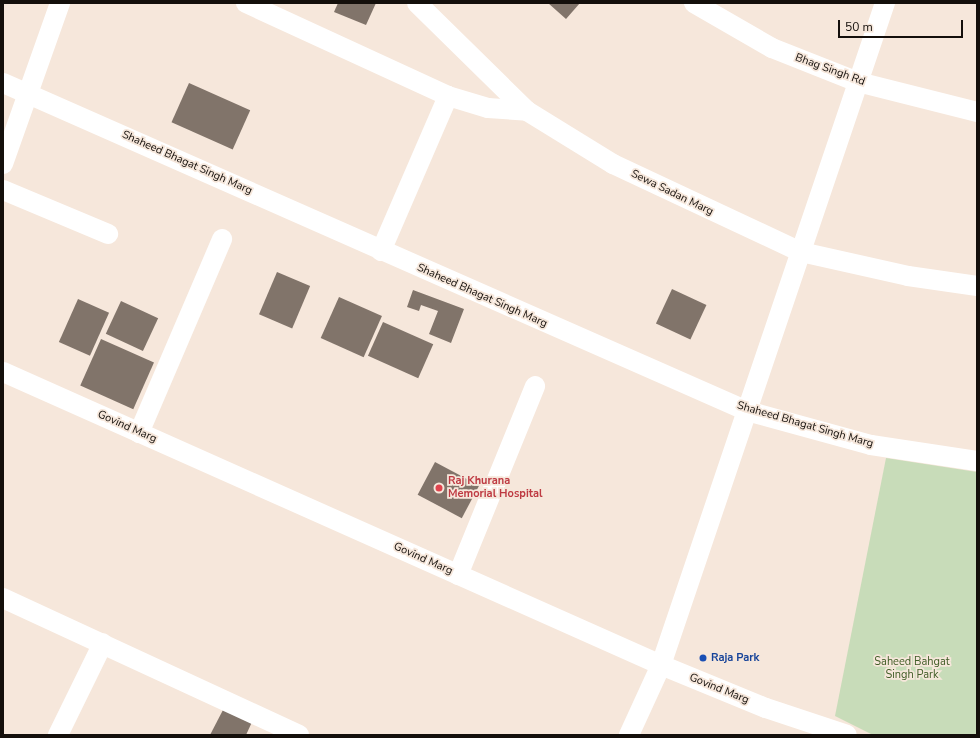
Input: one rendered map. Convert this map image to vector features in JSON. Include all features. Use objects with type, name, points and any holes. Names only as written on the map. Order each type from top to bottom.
[{"type":"street","points":[[3,164],[60,3]]},
{"type":"street","points":[[246,3],[448,96],[488,108],[527,111]]},
{"type":"street","name":"Sewa Sadan Marg","points":[[417,3],[527,111],[613,164],[801,252],[908,276],[977,286]]},
{"type":"street","name":"Bhag Singh Rd","points":[[694,3],[772,48],[858,82],[977,112]]},
{"type":"street","points":[[629,735],[661,665],[885,3]]},
{"type":"street","name":"Shaheed Bhagat Singh Marg","points":[[3,83],[29,92],[381,252],[747,411],[871,445],[977,461]]},
{"type":"street","points":[[381,252],[448,96]]},
{"type":"street","points":[[3,190],[108,234]]},
{"type":"street","points":[[139,433],[222,239]]},
{"type":"street","name":"Govind Marg","points":[[3,372],[661,665],[766,708],[847,735]]},
{"type":"street","points":[[458,575],[535,386]]},
{"type":"street","points":[[3,598],[299,735]]},
{"type":"street","points":[[58,735],[103,643]]},
{"type":"green space","name":"Saheed Bahgat Singh Park","points":[[886,458],[977,472],[977,735],[873,735],[835,716]]},
{"type":"building","points":[[338,3],[376,3],[366,25],[334,12]]},
{"type":"building","points":[[548,3],[580,3],[566,19]]},
{"type":"building","points":[[189,83],[250,110],[233,150],[172,122]]},
{"type":"building","points":[[277,272],[310,286],[292,328],[259,314]]},
{"type":"building","points":[[672,289],[706,305],[690,339],[656,323]]},
{"type":"building","points":[[413,290],[464,309],[451,343],[429,334],[438,311],[421,305],[419,311],[407,307]]},
{"type":"building","points":[[339,297],[382,316],[364,357],[321,338]]},
{"type":"building","points":[[78,299],[109,313],[90,356],[59,342]]},
{"type":"building","points":[[121,301],[158,318],[143,351],[106,334]]},
{"type":"building","points":[[383,322],[433,344],[418,378],[368,356]]},
{"type":"building","points":[[101,339],[154,363],[133,409],[80,386]]},
{"type":"building","points":[[435,462],[479,485],[462,518],[418,495]]},
{"type":"building","points":[[224,708],[252,722],[246,735],[210,735]]},
{"type":"place","name":"Raj Khurana Memorial Hospital","points":[[439,488]]},
{"type":"place","name":"Raja Park","points":[[703,658]]}]
